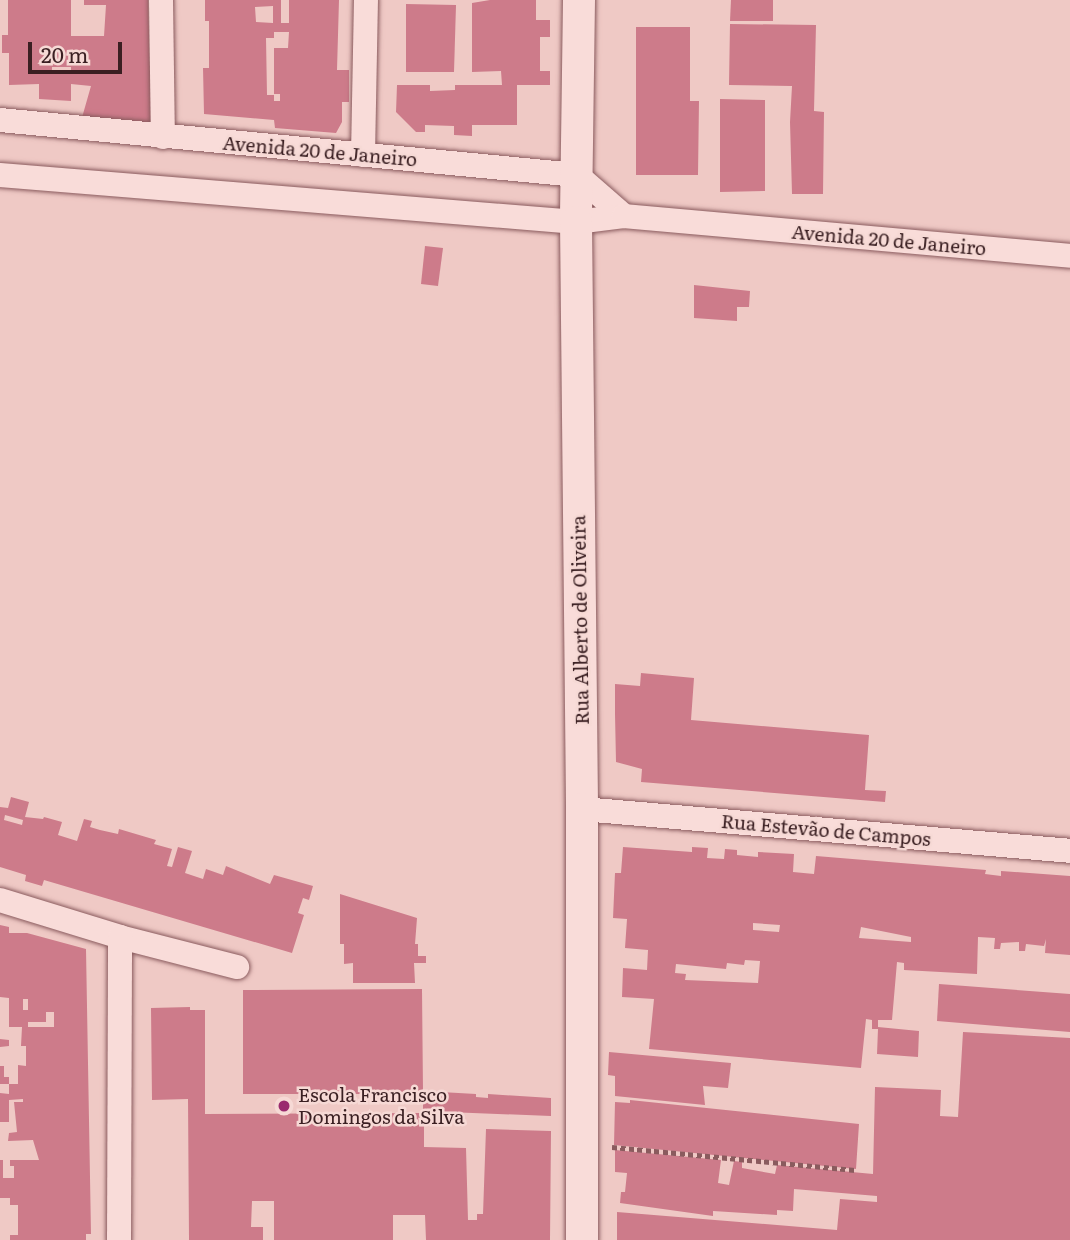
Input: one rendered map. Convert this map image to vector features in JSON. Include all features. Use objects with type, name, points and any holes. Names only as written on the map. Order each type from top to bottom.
[{"type":"street","points":[[161,0],[163,137]]},
{"type":"street","points":[[363,155],[366,0]]},
{"type":"street","name":"Rua Alberto de Oliveira","points":[[579,0],[576,222],[582,809],[582,1240]]},
{"type":"street","name":"Avenida 20 de Janeiro","points":[[0,120],[577,175]]},
{"type":"street","points":[[577,175],[624,216]]},
{"type":"street","name":"Avenida 20 de Janeiro","points":[[0,176],[576,222],[624,216],[1070,256]]},
{"type":"street","name":"Rua Estevão de Campos","points":[[582,809],[1070,851]]},
{"type":"street","points":[[0,900],[120,937],[237,967]]},
{"type":"street","points":[[119,1240],[120,937]]},
{"type":"path","points":[[582,1145],[855,1170]]},
{"type":"building","points":[[8,0],[71,0],[71,36],[104,36],[106,5],[84,5],[84,0],[148,0],[152,130],[79,128],[91,86],[71,84],[71,101],[39,99],[39,84],[9,85],[9,53],[2,53],[2,35],[8,35]],"holes":[[[52,67],[71,67],[71,70],[52,70]]]},
{"type":"building","points":[[205,0],[281,0],[281,23],[289,23],[289,0],[339,0],[337,70],[349,70],[349,102],[342,102],[342,122],[336,133],[275,128],[274,120],[204,114],[203,68],[209,68],[209,21],[205,21]],"holes":[[[273,6],[273,23],[256,22],[255,7]],[[274,32],[289,32],[288,48],[274,48],[274,94],[280,94],[280,101],[274,101],[274,95],[267,95],[266,38],[274,38]]]},
{"type":"building","points":[[490,0],[536,0],[536,20],[550,20],[550,37],[540,37],[540,71],[550,71],[550,85],[517,85],[517,125],[472,125],[472,136],[454,135],[454,126],[425,125],[425,132],[416,132],[396,112],[397,85],[430,85],[430,91],[455,90],[455,85],[502,85],[501,71],[472,72],[472,3]]},
{"type":"building","points":[[731,0],[773,0],[773,21],[730,21]]},
{"type":"building","points":[[406,4],[456,5],[454,72],[406,72]]},
{"type":"building","points":[[730,24],[816,25],[814,111],[824,112],[823,194],[792,194],[792,86],[729,85]]},
{"type":"building","points":[[636,27],[690,27],[690,101],[699,101],[698,175],[636,175]]},
{"type":"building","points":[[720,99],[765,100],[765,191],[720,192]]},
{"type":"building","points":[[425,246],[443,248],[438,286],[421,284]]},
{"type":"building","points":[[694,285],[750,291],[749,307],[737,307],[737,321],[694,318]]},
{"type":"building","points":[[641,673],[694,678],[691,720],[869,735],[865,790],[886,791],[885,802],[641,782],[642,769],[616,762],[615,684],[640,686]]},
{"type":"building","points":[[11,797],[29,802],[25,817],[44,817],[62,822],[58,835],[77,841],[84,819],[92,821],[90,827],[100,830],[118,834],[119,829],[156,840],[154,844],[172,849],[167,866],[172,867],[178,847],[192,851],[185,873],[203,879],[206,869],[223,875],[226,866],[270,884],[274,875],[313,886],[309,900],[303,898],[298,913],[304,915],[292,953],[44,880],[42,886],[25,881],[26,875],[0,867],[0,807],[8,808]],"holes":[[[5,815],[23,820],[22,825],[4,820]]]},
{"type":"building","points":[[623,847],[692,852],[692,847],[708,848],[707,858],[724,859],[725,849],[737,850],[737,855],[758,857],[758,852],[794,854],[793,872],[814,874],[816,856],[986,870],[985,874],[1001,876],[1001,871],[1070,876],[1070,955],[1045,953],[1046,939],[1044,946],[1026,944],[1025,951],[1019,951],[1019,942],[1001,943],[1000,949],[994,949],[995,938],[978,937],[977,974],[904,970],[904,963],[897,962],[892,1020],[878,1020],[878,1027],[919,1031],[918,1057],[877,1054],[878,1029],[872,1029],[872,1020],[866,1019],[861,1068],[649,1049],[654,999],[622,997],[623,968],[647,970],[648,950],[625,948],[627,919],[613,918],[615,873],[621,873]],"holes":[[[753,923],[780,925],[779,932],[753,930]],[[861,927],[911,937],[911,942],[859,938]],[[745,960],[760,961],[758,983],[685,980],[686,974],[675,973],[676,964],[726,969],[727,963],[744,965]]]},
{"type":"building","points":[[340,894],[417,918],[415,944],[418,944],[418,956],[426,956],[426,963],[414,963],[415,983],[353,983],[353,963],[344,964],[344,944],[340,944]]},
{"type":"building","points":[[0,925],[9,927],[9,933],[27,933],[86,949],[91,1234],[86,1234],[86,1240],[10,1240],[10,1235],[18,1235],[18,1205],[10,1205],[10,1198],[0,1198],[0,1160],[3,1160],[3,1178],[14,1178],[14,1166],[10,1166],[10,1160],[39,1160],[33,1140],[8,1141],[9,1133],[17,1132],[14,1102],[23,1102],[23,1099],[9,1100],[9,1122],[0,1122],[0,1093],[9,1094],[9,1084],[18,1084],[18,1065],[26,1066],[26,1046],[21,1046],[22,1027],[9,1027],[9,998],[0,997]],"holes":[[[23,999],[28,999],[28,1010],[23,1010]],[[46,1012],[54,1012],[54,1027],[28,1027],[28,1022],[46,1022]]]},
{"type":"building","points":[[939,984],[1070,994],[1070,1032],[937,1021]]},
{"type":"building","points":[[422,989],[423,1091],[476,1094],[476,1097],[488,1098],[488,1094],[551,1098],[551,1116],[423,1111],[423,1094],[243,1094],[243,990]]},
{"type":"building","points":[[190,1007],[190,1010],[205,1010],[205,1114],[424,1113],[424,1147],[466,1148],[468,1220],[477,1220],[477,1214],[483,1214],[486,1129],[551,1131],[550,1240],[426,1240],[425,1215],[393,1215],[393,1240],[274,1240],[274,1201],[252,1201],[251,1227],[263,1227],[263,1240],[189,1240],[188,1099],[152,1100],[151,1008]]},
{"type":"building","points":[[963,1032],[1070,1038],[1070,1240],[617,1240],[617,1212],[837,1230],[840,1199],[877,1202],[877,1196],[794,1189],[793,1211],[777,1210],[777,1215],[713,1211],[713,1216],[620,1203],[621,1192],[625,1192],[627,1173],[615,1172],[615,1150],[721,1160],[718,1183],[729,1185],[734,1161],[742,1162],[742,1168],[775,1174],[777,1165],[873,1174],[875,1087],[941,1090],[940,1116],[958,1117]]},
{"type":"building","points":[[0,1039],[9,1040],[9,1046],[0,1047]]},
{"type":"building","points":[[609,1052],[731,1063],[728,1088],[703,1086],[705,1105],[615,1096],[615,1076],[608,1075]]},
{"type":"building","points":[[0,1066],[4,1066],[4,1077],[9,1077],[9,1084],[0,1084]]},
{"type":"building","points":[[630,1100],[859,1124],[856,1169],[614,1145],[615,1102],[630,1103]]},
{"type":"place","name":"Escola Francisco Domingos da Silva","points":[[284,1106]]}]
